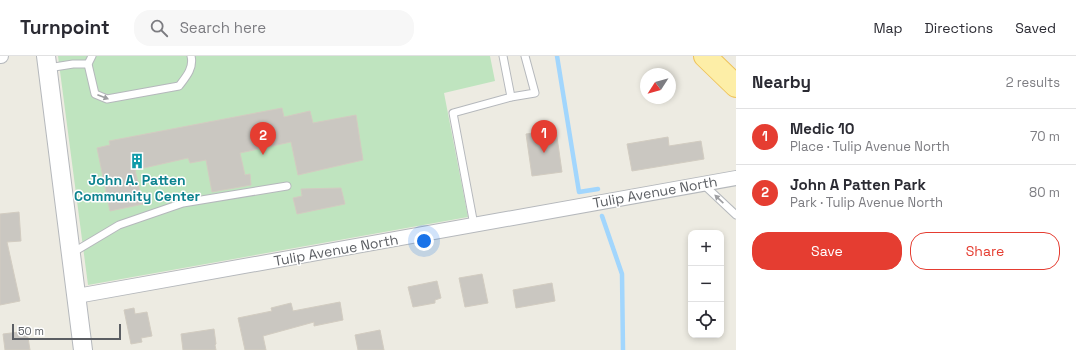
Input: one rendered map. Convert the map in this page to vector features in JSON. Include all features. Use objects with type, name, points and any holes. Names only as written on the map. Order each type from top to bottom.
[{"type":"main road","points":[[705,56],[736,86]]},
{"type":"street","points":[[46,62],[72,253],[83,350]]},
{"type":"street","name":"Tulip Avenue North","points":[[77,296],[736,178]]},
{"type":"lane","points":[[92,56],[88,64],[96,94],[107,99],[179,86],[188,74],[192,62],[191,56]]},
{"type":"lane","points":[[503,56],[511,97]]},
{"type":"lane","points":[[474,225],[453,113],[511,97],[535,94],[525,56]]},
{"type":"lane","points":[[46,62],[88,64]]},
{"type":"lane","points":[[702,184],[736,215]]},
{"type":"lane","points":[[72,253],[119,225],[183,203],[287,186]]},
{"type":"green space","points":[[58,56],[490,56],[495,81],[444,93],[468,217],[88,285]]},
{"type":"building","name":"John A. Patten Community Center","points":[[282,108],[284,117],[310,111],[313,123],[356,115],[363,160],[298,175],[291,142],[240,153],[245,175],[250,174],[251,185],[212,192],[206,160],[190,163],[188,158],[135,170],[143,204],[110,211],[97,148],[110,145],[109,141]]},
{"type":"building","points":[[556,130],[562,172],[532,176],[526,134]]},
{"type":"building","points":[[668,137],[669,146],[701,141],[704,159],[632,171],[627,144]]},
{"type":"building","points":[[341,188],[345,204],[297,214],[293,198],[302,196],[301,189]]},
{"type":"building","points":[[19,212],[21,241],[7,242],[20,301],[0,305],[0,214]]},
{"type":"building","points":[[482,274],[488,303],[465,307],[459,278]]},
{"type":"building","points":[[437,281],[441,298],[435,300],[435,303],[413,307],[408,287]]},
{"type":"building","points":[[552,283],[555,301],[516,308],[513,290]]},
{"type":"building","points":[[340,302],[343,320],[314,326],[314,322],[263,336],[266,350],[245,350],[238,318],[272,311],[271,308],[291,303],[293,311]]},
{"type":"building","points":[[134,308],[135,314],[147,312],[152,336],[141,338],[142,342],[131,344],[124,310]]},
{"type":"building","points":[[214,329],[216,350],[183,350],[181,334]]},
{"type":"building","points":[[380,330],[384,350],[358,350],[355,335]]},
{"type":"building","points":[[27,331],[30,350],[5,350],[3,334]]},
{"type":"waterway","points":[[557,56],[579,192],[598,189]]},
{"type":"waterway","points":[[602,216],[622,274],[623,350]]},
{"type":"place","name":"Medic 10","points":[[544,153]]},
{"type":"place","name":"John A Patten Park","points":[[263,155]]},
{"type":"place","name":"John A. Patten Community Center","points":[[137,161]]}]
